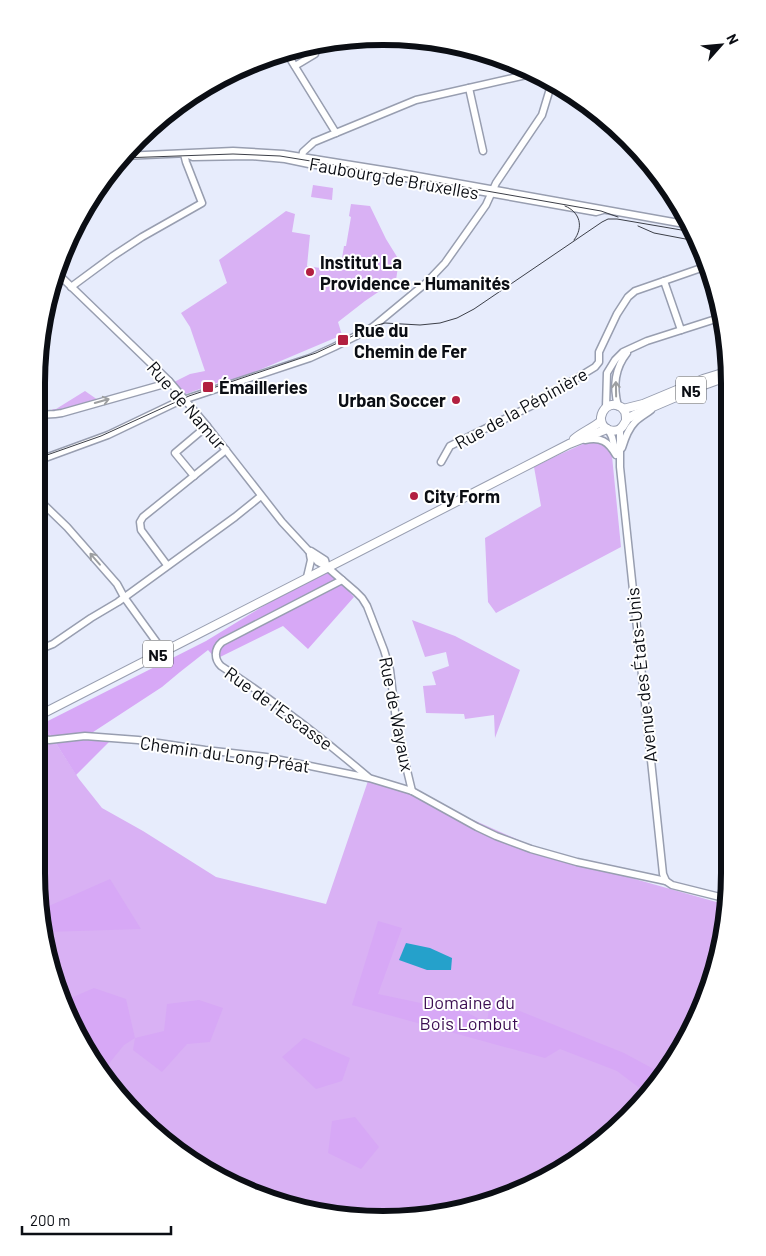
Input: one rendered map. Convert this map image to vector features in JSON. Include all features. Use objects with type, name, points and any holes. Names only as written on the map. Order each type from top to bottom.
[{"type":"main road","name":"N5","points":[[606,407],[643,404],[721,374]]},
{"type":"main road","name":"N5","points":[[45,712],[569,444],[608,429],[620,429],[626,420],[634,415],[721,379]]},
{"type":"main road","points":[[606,407],[602,413],[601,421],[608,429]]},
{"type":"main road","points":[[621,407],[626,420]]},
{"type":"main road","name":"N5","points":[[569,444],[580,434],[601,421]]},
{"type":"street","points":[[295,66],[315,52]]},
{"type":"street","points":[[290,59],[336,133]]},
{"type":"street","points":[[301,160],[303,152],[314,142],[416,100],[520,75]]},
{"type":"street","points":[[469,88],[484,151]]},
{"type":"street","points":[[45,458],[108,435],[184,400],[310,358],[368,330],[426,283],[445,263],[486,205],[492,192],[542,115],[550,89]]},
{"type":"street","name":"Faubourg de Bruxelles","points":[[133,156],[205,152],[283,154],[301,160],[402,173],[492,192],[681,223]]},
{"type":"street","points":[[71,287],[142,237],[202,203],[184,154]]},
{"type":"street","name":"Rue de la Pépinière","points":[[442,462],[450,446],[533,405],[597,364],[599,352],[628,296],[635,291],[701,268]]},
{"type":"street","name":"Rue de Namur","points":[[62,278],[169,381],[207,426],[282,522],[308,549],[325,560],[327,567]]},
{"type":"street","points":[[664,281],[681,330]]},
{"type":"street","points":[[606,407],[608,370],[623,352],[642,343],[715,319]]},
{"type":"street","points":[[621,407],[616,396],[616,372],[629,350]]},
{"type":"street","points":[[597,364],[616,372]]},
{"type":"street","points":[[45,415],[56,414],[161,385],[169,381]]},
{"type":"street","points":[[569,444],[591,439],[602,440],[618,453],[629,430],[636,421],[654,406]]},
{"type":"street","points":[[194,476],[176,453],[207,426]]},
{"type":"street","name":"Avenue des États-Unis","points":[[608,429],[618,453],[620,467],[663,874],[666,882]]},
{"type":"street","name":"Avenue des États-Unis","points":[[618,453],[620,429]]},
{"type":"street","points":[[167,565],[141,530],[140,522],[143,517],[226,450]]},
{"type":"street","points":[[45,648],[124,597],[261,496]]},
{"type":"street","points":[[45,506],[117,584],[124,597],[163,651]]},
{"type":"street","points":[[307,577],[311,560],[308,549]]},
{"type":"street","name":"Rue de Wayaux","points":[[327,567],[362,598],[384,650],[390,670],[397,729],[412,791]]},
{"type":"street","name":"Rue de l'Escasse","points":[[342,580],[222,642],[216,650],[216,656],[221,666],[310,730],[369,778]]},
{"type":"street","name":"Chemin du Long Préat","points":[[45,739],[49,740],[85,736],[138,740],[266,757],[369,778],[412,791],[477,827],[531,850],[666,882]]},
{"type":"street","points":[[666,882],[720,897]]},
{"type":"green space","points":[[313,185],[333,188],[332,200],[311,197]]},
{"type":"green space","name":"Institut La Providence - Humanités","points":[[351,204],[370,206],[386,239],[399,260],[396,280],[338,322],[342,335],[252,373],[226,382],[225,380],[186,394],[174,382],[190,374],[205,371],[190,327],[181,313],[227,283],[219,260],[286,211],[295,214],[292,232],[310,235],[307,266],[340,271],[351,217],[349,216]]},
{"type":"green space","points":[[85,391],[98,400],[55,412],[52,409],[56,409]]},
{"type":"green space","points":[[594,439],[611,446],[621,547],[496,613],[488,602],[485,538],[541,506],[534,467]]},
{"type":"green space","points":[[412,620],[455,636],[520,670],[495,738],[494,715],[465,719],[464,714],[426,713],[423,686],[436,685],[432,672],[449,666],[446,652],[425,657]]},
{"type":"green space","name":"Domaine du Bois Lombut","points":[[48,731],[79,779],[102,808],[143,831],[216,877],[326,904],[369,778],[417,795],[557,857],[719,903],[715,939],[703,982],[676,1042],[637,1096],[589,1141],[552,1166],[532,1176],[492,1193],[449,1205],[405,1210],[383,1211],[339,1208],[317,1205],[274,1193],[214,1166],[160,1127],[115,1079],[90,1042],[80,1022],[63,982],[51,939],[48,917],[45,873],[45,732]]},
{"type":"shaded area","points":[[327,567],[354,597],[308,649],[283,626],[216,659],[208,650],[162,687],[84,738],[109,742],[76,775],[48,731],[45,732],[45,722],[206,641]]},
{"type":"shaded area","points":[[110,879],[141,929],[50,932],[47,907]]},
{"type":"shaded area","points":[[378,921],[402,928],[378,994],[468,1013],[487,1023],[490,999],[624,1053],[657,1071],[642,1090],[617,1071],[560,1049],[545,1058],[352,1005]]},
{"type":"shaded area","points":[[94,988],[126,999],[135,1038],[124,1045],[107,1068],[90,1042],[70,999]]},
{"type":"shaded area","points":[[199,1000],[223,1008],[210,1042],[187,1044],[162,1072],[133,1050],[135,1038],[164,1031],[167,1004]]},
{"type":"shaded area","points":[[304,1038],[350,1058],[342,1081],[316,1089],[282,1057]]},
{"type":"shaded area","points":[[355,1117],[379,1147],[361,1169],[328,1153],[332,1121]]},
{"type":"water","points":[[406,943],[430,948],[452,958],[451,970],[427,970],[399,960]]},
{"type":"tram line","points":[[131,158],[233,154],[280,156],[601,211],[618,217]]},
{"type":"tram line","points":[[565,206],[574,212],[579,220],[579,230],[574,240]]},
{"type":"tram line","points":[[45,456],[101,436],[189,396],[316,353],[374,326],[385,323],[420,325],[440,323],[457,318],[474,309],[608,219],[684,231]]},
{"type":"tram line","points":[[638,226],[654,233],[689,240]]},
{"type":"place","name":"Institut La Providence - Humanités","points":[[310,272]]},
{"type":"place","name":"Rue du Chemin de Fer","points":[[343,340]]},
{"type":"place","name":"Émailleries","points":[[208,387]]},
{"type":"place","name":"Urban Soccer","points":[[456,400]]},
{"type":"place","name":"City Form","points":[[414,496]]}]
